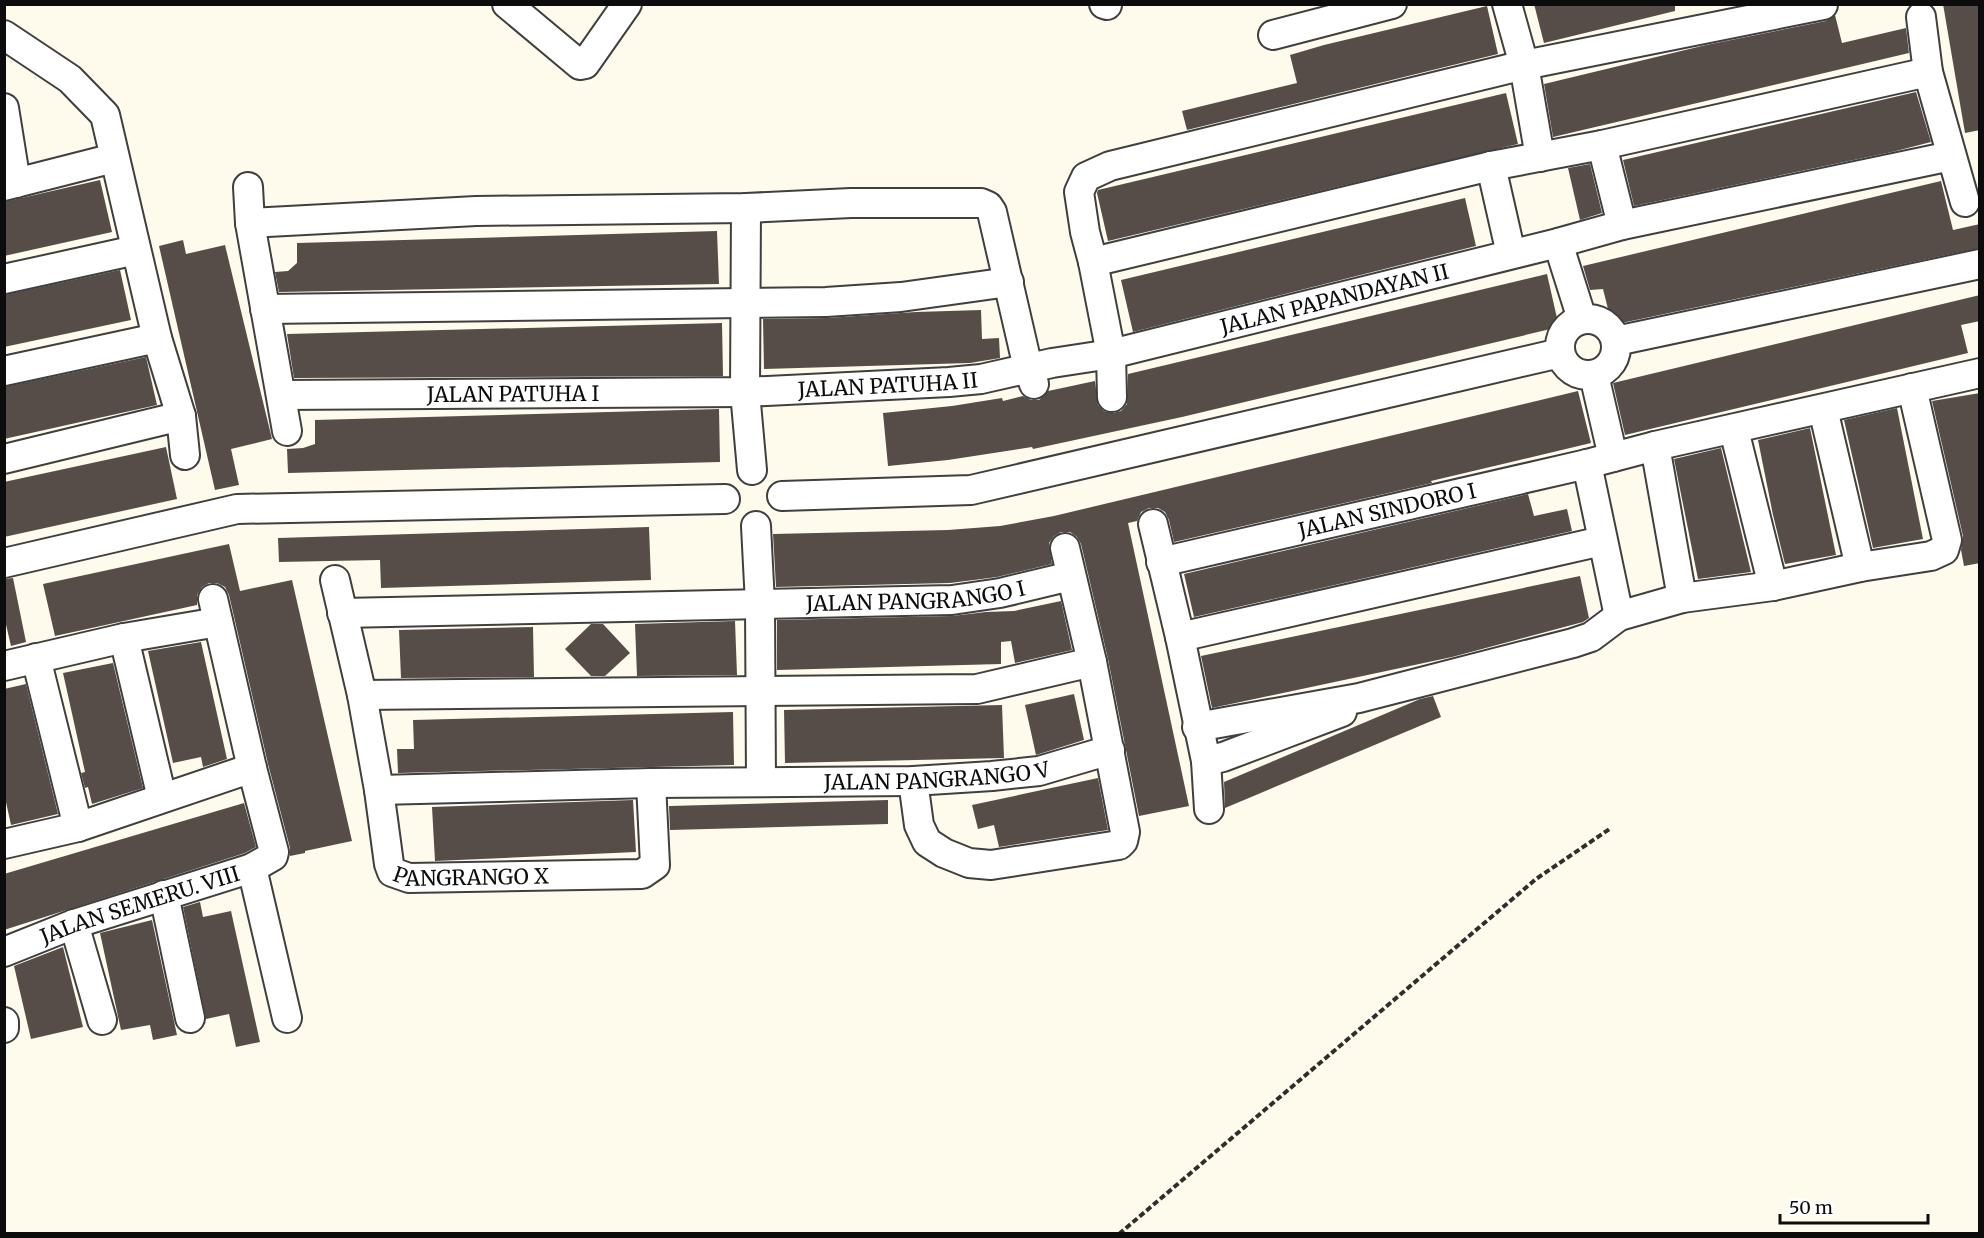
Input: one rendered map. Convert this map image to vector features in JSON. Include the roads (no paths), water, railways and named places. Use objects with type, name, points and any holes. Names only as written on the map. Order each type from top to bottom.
[{"type":"street","points":[[507,4],[580,65],[585,64],[627,4]]},
{"type":"street","points":[[1273,35],[1392,4]]},
{"type":"street","points":[[1507,4],[1524,65],[1540,157]]},
{"type":"street","points":[[1112,397],[1111,354],[1085,232],[1079,192],[1086,177],[1110,166],[1524,65],[1823,5]]},
{"type":"street","points":[[1921,17],[1928,72],[1965,202]]},
{"type":"street","points":[[4,34],[70,79],[105,115],[157,338],[181,416],[185,454]]},
{"type":"street","points":[[1093,262],[1491,166],[1602,145],[1928,72]]},
{"type":"street","points":[[4,108],[10,184],[114,158]]},
{"type":"street","points":[[1602,145],[1622,225]]},
{"type":"street","name":"JALAN PAPANDAYAN II","points":[[1031,376],[1622,225],[1951,156]]},
{"type":"street","points":[[1491,166],[1510,254]]},
{"type":"street","points":[[248,187],[250,223],[287,431]]},
{"type":"street","points":[[250,223],[476,212],[746,208],[850,203],[981,203],[988,206],[992,212],[1031,376]]},
{"type":"street","points":[[746,208],[745,392],[752,470]]},
{"type":"street","points":[[1558,243],[1582,320]]},
{"type":"street","points":[[4,279],[136,250]]},
{"type":"street","points":[[1617,341],[1980,264]]},
{"type":"street","points":[[265,309],[826,302],[901,297],[1009,282]]},
{"type":"street","points":[[1582,320],[1597,320],[1609,328],[1617,341],[1615,356],[1607,368],[1594,375],[1580,374],[1567,366],[1560,353],[1561,338],[1569,326],[1582,320]]},
{"type":"street","points":[[4,371],[157,338]]},
{"type":"street","points":[[782,496],[971,490],[1560,353]]},
{"type":"street","name":"JALAN SINDORO I","points":[[1161,562],[1655,446],[1980,373]]},
{"type":"street","points":[[1594,375],[1600,460],[1602,541],[1619,616]]},
{"type":"street","name":"JALAN PATUHA II","points":[[745,392],[1031,376]]},
{"type":"street","points":[[1197,727],[1359,698],[1592,637],[1619,616],[1682,598],[1773,586],[1860,567],[1931,556],[1944,550],[1947,540],[1912,388]]},
{"type":"street","name":"JALAN PATUHA I","points":[[282,395],[745,392]]},
{"type":"street","points":[[1822,409],[1860,567]]},
{"type":"street","points":[[4,459],[181,416]]},
{"type":"street","points":[[1734,430],[1773,586]]},
{"type":"street","points":[[1655,446],[1682,598]]},
{"type":"street","points":[[752,470],[766,472],[777,482],[782,496],[779,510],[770,521],[756,526],[741,523],[730,513],[725,500],[728,485],[738,474],[752,470]]},
{"type":"street","points":[[4,563],[237,509],[725,500]]},
{"type":"street","points":[[1153,524],[1206,761],[1209,809]]},
{"type":"street","points":[[756,526],[762,690],[761,782]]},
{"type":"street","points":[[1180,637],[1602,541]]},
{"type":"street","points":[[913,781],[919,825],[927,842],[961,860],[991,865],[1119,844],[1123,841],[1125,832],[1110,750],[1065,548]]},
{"type":"street","name":"JALAN PANGRANGO I","points":[[342,613],[952,600],[1000,593],[1071,576]]},
{"type":"street","name":"PANGRANGO X","points":[[335,580],[362,695],[392,872],[409,878],[642,874],[655,865],[651,783]]},
{"type":"street","points":[[4,666],[124,638],[215,610],[274,852],[262,862],[287,1018]]},
{"type":"street","points":[[124,638],[162,798]]},
{"type":"street","points":[[36,658],[78,827]]},
{"type":"street","points":[[362,695],[977,689],[1092,662]]},
{"type":"street","points":[[1206,761],[1223,757],[1324,720],[1340,713],[1359,698]]},
{"type":"street","name":"JALAN PANGRANGO V","points":[[379,790],[651,783],[913,781],[1039,771],[1110,750]]},
{"type":"street","points":[[4,844],[78,827],[252,768]]},
{"type":"street","name":"JALAN SEMERU. VIII","points":[[4,952],[74,924],[262,862]]},
{"type":"street","points":[[164,895],[190,1018]]},
{"type":"street","points":[[74,924],[102,1020]]},
{"type":"street","points":[[4,1022],[4,1028]]}]
